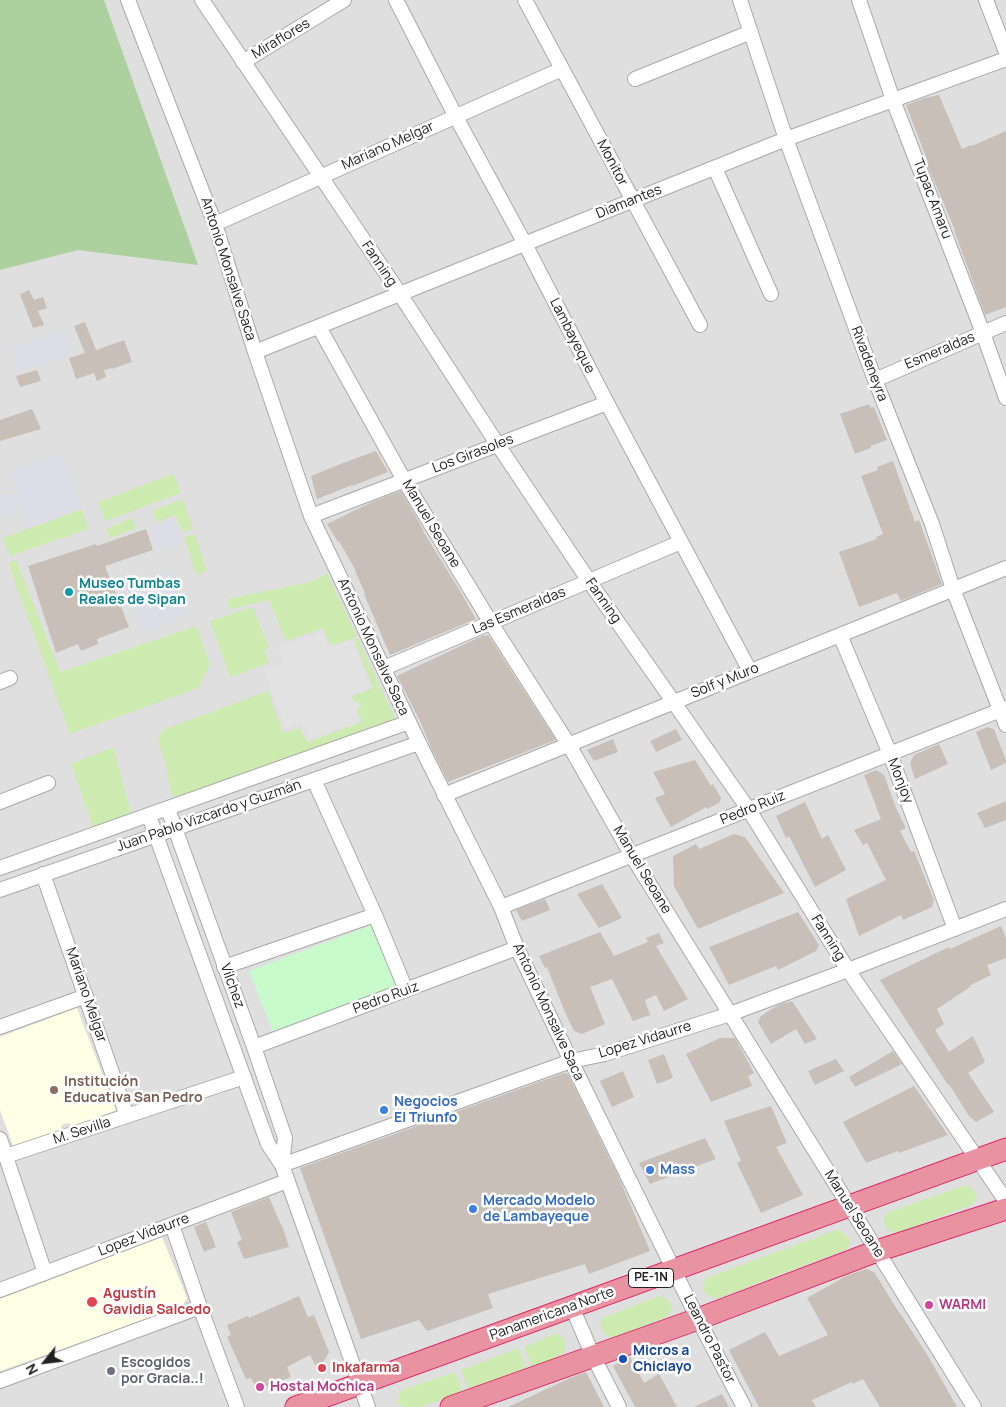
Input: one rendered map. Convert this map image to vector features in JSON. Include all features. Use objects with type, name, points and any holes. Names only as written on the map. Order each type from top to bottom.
[{"type":"highway","name":"Panamericana Norte","points":[[296,1407],[1006,1150]]},
{"type":"highway","points":[[451,1407],[698,1319],[877,1251],[1006,1208]]},
{"type":"street","name":"Antonio Monsalve Saca","points":[[128,0],[215,224],[255,352],[311,516],[444,795],[501,907],[517,948],[674,1270]]},
{"type":"street","name":"Fanning","points":[[202,0],[400,294],[589,581],[749,810],[848,970],[1006,1201]]},
{"type":"street","name":"Miraflores","points":[[243,62],[344,0]]},
{"type":"street","name":"Lambayeque","points":[[396,0],[456,117],[750,671]]},
{"type":"street","name":"Monitor","points":[[525,0],[700,325]]},
{"type":"street","name":"Rivadeneyra","points":[[740,0],[786,139],[875,380],[932,524],[953,589],[1003,710],[1006,725]]},
{"type":"street","name":"Tupac Amaru","points":[[858,0],[1006,398]]},
{"type":"street","points":[[986,0],[1006,52]]},
{"type":"street","points":[[635,78],[751,32]]},
{"type":"street","name":"Diamantes","points":[[255,352],[786,139],[1006,58]]},
{"type":"street","name":"Mariano Melgar","points":[[215,224],[562,69]]},
{"type":"street","points":[[715,168],[771,294]]},
{"type":"street","name":"Esmeraldas","points":[[875,380],[1006,323]]},
{"type":"street","name":"Manuel Seoane","points":[[319,327],[404,480],[491,623],[569,745],[632,856],[974,1407]]},
{"type":"street","name":"Los Girasoles","points":[[311,516],[607,403]]},
{"type":"street","name":"Las Esmeraldas","points":[[384,668],[681,542]]},
{"type":"street","name":"Solf y Muro","points":[[444,795],[1006,568]]},
{"type":"street","name":"Monjoy","points":[[840,635],[890,754],[955,929]]},
{"type":"street","name":"Pedro Ruiz","points":[[501,907],[1003,710]]},
{"type":"street","name":"Juan Pablo Vizcardo y Guzmán","points":[[0,868],[409,722]]},
{"type":"street","name":"Juan Pablo Vizcardo y Guzmán","points":[[0,890],[419,743]]},
{"type":"street","points":[[314,780],[406,990]]},
{"type":"street","points":[[0,802],[48,783]]},
{"type":"street","name":"Vílchez","points":[[168,809],[285,1138],[282,1165]]},
{"type":"street","name":"Vílchez","points":[[150,816],[268,1144],[282,1165],[368,1407]]},
{"type":"street","name":"Mariano Melgar","points":[[43,874],[127,1116]]},
{"type":"street","name":"Lopez Vidaurre","points":[[282,1165],[572,1061],[605,1054],[730,1014],[1006,909]]},
{"type":"street","points":[[224,967],[374,915]]},
{"type":"street","name":"Pedro Ruiz","points":[[254,1047],[517,948]]},
{"type":"street","points":[[0,1027],[86,996]]},
{"type":"street","name":"M. Sevilla","points":[[6,1156],[244,1077]]},
{"type":"street","points":[[0,1139],[45,1273]]},
{"type":"street","name":"Lopez Vidaurre","points":[[0,1290],[287,1181]]},
{"type":"street","points":[[172,1224],[200,1307],[238,1407]]},
{"type":"street","name":"Leandro Pastor","points":[[674,1270],[744,1407]]},
{"type":"street","points":[[0,1382],[200,1307]]},
{"type":"street","points":[[572,1307],[593,1356],[619,1407]]},
{"type":"shaded area","points":[[0,0],[1006,0],[1006,1407],[0,1407]]},
{"type":"shaded area","points":[[65,329],[73,353],[18,372],[11,349]]},
{"type":"shaded area","points":[[62,454],[82,509],[27,528],[21,506],[15,508],[17,514],[3,518],[0,508],[0,496],[10,493],[12,498],[18,496],[9,470]]},
{"type":"shaded area","points":[[173,520],[182,542],[157,551],[149,529]]},
{"type":"shaded area","points":[[172,570],[187,615],[143,632],[125,586]]},
{"type":"shaded area","points":[[322,632],[329,647],[352,639],[371,688],[351,696],[353,703],[358,702],[360,707],[356,709],[360,721],[310,739],[302,723],[285,728],[264,671],[283,665],[278,648]]},
{"type":"shaded area","name":"Institución Educativa San Pedro","points":[[77,1008],[116,1110],[74,1126],[68,1123],[63,1124],[60,1132],[14,1148],[0,1110],[0,1037]]},
{"type":"shaded area","name":"Agustín Gavidia Salcedo","points":[[162,1237],[187,1298],[182,1306],[0,1371],[0,1299]]},
{"type":"green space","points":[[0,0],[104,0],[198,265],[78,250],[0,270]]},
{"type":"green space","points":[[173,474],[181,493],[105,521],[98,502]]},
{"type":"green space","points":[[182,499],[193,529],[183,532],[175,515],[156,522],[152,511]]},
{"type":"green space","points":[[82,509],[88,529],[10,556],[3,538]]},
{"type":"green space","points":[[132,518],[136,528],[110,538],[106,529]]},
{"type":"green space","points":[[195,534],[207,571],[196,575],[184,537]]},
{"type":"green space","points":[[16,560],[60,672],[196,626],[210,664],[198,688],[70,734],[8,563]]},
{"type":"green space","points":[[327,573],[357,637],[331,646],[323,628],[286,641],[269,600],[231,609],[227,599],[310,582]]},
{"type":"green space","points":[[253,607],[269,648],[264,651],[269,663],[230,677],[210,621]]},
{"type":"green space","points":[[354,639],[358,639],[396,720],[177,797],[172,796],[167,777],[168,771],[158,741],[165,729],[268,691],[283,733],[300,728],[307,742],[362,722],[357,710],[361,708],[358,701],[354,702],[352,696],[373,688]]},
{"type":"green space","points":[[113,747],[131,813],[93,827],[71,764]]},
{"type":"green space","points":[[372,925],[400,991],[275,1037],[249,971]]},
{"type":"green space","points":[[963,1186],[970,1186],[975,1192],[977,1198],[973,1204],[897,1233],[885,1226],[884,1220],[888,1212]]},
{"type":"green space","points":[[836,1230],[847,1236],[850,1243],[847,1249],[716,1299],[705,1293],[702,1288],[706,1278]]},
{"type":"green space","points":[[659,1296],[667,1299],[671,1306],[671,1311],[666,1317],[612,1338],[604,1332],[600,1322],[603,1318]]},
{"type":"green space","points":[[556,1333],[565,1342],[563,1354],[532,1367],[524,1347]]},
{"type":"green space","points":[[519,1348],[526,1368],[468,1389],[461,1370]]},
{"type":"green space","points":[[455,1372],[463,1392],[421,1407],[401,1407],[398,1403],[399,1395],[404,1389]]},
{"type":"building","points":[[939,95],[962,149],[1006,131],[1006,307],[985,315],[955,230],[926,162],[928,162],[906,105]]},
{"type":"building","points":[[29,290],[34,300],[43,297],[47,308],[38,311],[44,325],[33,328],[20,294]]},
{"type":"building","points":[[85,322],[96,350],[124,340],[132,362],[104,370],[106,377],[97,381],[94,373],[76,379],[69,358],[85,353],[74,326]]},
{"type":"building","points":[[37,370],[41,381],[20,387],[16,376]]},
{"type":"building","points":[[869,404],[871,408],[874,407],[887,440],[855,454],[840,414]]},
{"type":"building","points":[[32,409],[41,429],[0,441],[0,420]]},
{"type":"building","points":[[376,451],[388,472],[317,499],[311,476]]},
{"type":"building","points":[[893,461],[915,522],[919,520],[942,584],[901,601],[897,593],[859,607],[839,552],[877,539],[876,537],[883,534],[861,476],[878,470],[877,467]]},
{"type":"building","points":[[401,491],[476,619],[390,655],[356,571],[327,524],[374,501]]},
{"type":"building","points":[[146,529],[153,550],[105,566],[129,627],[97,639],[98,644],[81,651],[78,644],[56,653],[28,566],[96,544],[97,546]]},
{"type":"building","points":[[484,635],[488,635],[556,740],[448,782],[397,676]]},
{"type":"building","points":[[987,727],[994,729],[1006,760],[1006,763],[991,770],[976,732]]},
{"type":"building","points":[[676,729],[682,740],[656,752],[650,741]]},
{"type":"building","points":[[613,739],[618,752],[594,761],[587,750]]},
{"type":"building","points":[[939,744],[948,764],[915,779],[910,763],[914,755]]},
{"type":"building","points":[[695,760],[721,798],[719,803],[707,809],[706,807],[671,827],[655,798],[665,794],[653,772]]},
{"type":"building","points":[[876,770],[884,775],[896,808],[906,828],[900,831],[911,852],[914,851],[934,900],[932,907],[903,920],[901,915],[859,936],[846,899],[886,880],[867,843],[863,845],[854,830],[881,819],[864,775]]},
{"type":"building","points":[[1006,801],[1006,820],[985,828],[977,813]]},
{"type":"building","points":[[805,802],[822,839],[828,835],[846,870],[815,887],[789,836],[786,838],[776,816]]},
{"type":"building","points":[[734,834],[745,837],[784,893],[698,929],[674,886],[673,856],[696,844],[699,849]]},
{"type":"building","points":[[602,884],[622,918],[599,928],[577,894]]},
{"type":"building","points":[[545,899],[550,910],[522,921],[516,910]]},
{"type":"building","points":[[798,912],[819,945],[816,951],[778,970],[776,966],[729,985],[709,947]]},
{"type":"building","points":[[1001,926],[1006,938],[1006,958],[987,965],[991,975],[969,986],[937,1009],[944,1024],[935,1030],[949,1052],[973,1036],[985,1062],[968,1073],[994,1112],[976,1122],[969,1116],[948,1085],[880,980],[949,947],[950,949]]},
{"type":"building","points":[[600,932],[614,956],[648,942],[646,938],[659,933],[664,943],[656,946],[688,999],[664,1011],[656,995],[645,1000],[650,1015],[633,1021],[612,979],[590,987],[605,1024],[582,1034],[574,1031],[547,967],[545,968],[539,956]]},
{"type":"building","points":[[792,1001],[817,1039],[805,1044],[796,1029],[771,1044],[758,1022],[761,1016],[778,1005]]},
{"type":"building","points":[[720,1038],[735,1038],[754,1073],[748,1076],[752,1086],[711,1102],[686,1054]]},
{"type":"building","points":[[893,1051],[902,1064],[855,1087],[849,1077]]},
{"type":"building","points":[[664,1054],[673,1078],[657,1084],[648,1060]]},
{"type":"building","points":[[836,1059],[844,1071],[815,1085],[808,1071]]},
{"type":"building","points":[[623,1071],[634,1097],[612,1107],[600,1081]]},
{"type":"building","name":"Mercado Modelo de Lambayeque","points":[[564,1073],[568,1074],[620,1180],[650,1251],[589,1274],[585,1264],[488,1294],[493,1308],[427,1331],[419,1320],[361,1339],[300,1168]]},
{"type":"building","points":[[914,1086],[948,1135],[866,1163],[843,1122]]},
{"type":"building","points":[[771,1106],[787,1143],[776,1147],[803,1195],[761,1213],[737,1163],[741,1161],[724,1121]]},
{"type":"building","points":[[705,1138],[716,1159],[650,1184],[639,1163]]},
{"type":"building","points":[[269,1197],[282,1225],[289,1247],[244,1259],[237,1242],[242,1240],[231,1212]]},
{"type":"building","points":[[206,1222],[216,1247],[204,1252],[194,1227]]},
{"type":"building","points":[[866,1269],[874,1272],[928,1356],[957,1407],[880,1407],[863,1379],[812,1400],[816,1407],[759,1407],[729,1350],[765,1332],[779,1356],[828,1335],[807,1298],[846,1276]]},
{"type":"building","points":[[299,1296],[308,1317],[314,1315],[329,1352],[324,1361],[315,1365],[310,1355],[287,1367],[291,1377],[257,1390],[251,1378],[246,1379],[227,1337],[231,1335],[227,1325],[248,1316],[249,1318]]},
{"type":"building","points":[[630,1357],[644,1383],[659,1374],[677,1407],[635,1407],[613,1366]]},
{"type":"building","points":[[586,1372],[604,1407],[508,1407],[570,1378]]},
{"type":"building","points":[[722,1394],[729,1407],[694,1407]]},
{"type":"place","name":"Museo Tumbas Reales de Sipan","points":[[69,592]]},
{"type":"place","name":"Institución Educativa San Pedro","points":[[54,1090]]},
{"type":"place","name":"Negocios El Triunfo","points":[[384,1110]]},
{"type":"place","name":"Mass","points":[[650,1170]]},
{"type":"place","name":"Mercado Modelo de Lambayeque","points":[[473,1209]]},
{"type":"place","name":"Agustín Gavidia Salcedo","points":[[92,1302]]},
{"type":"place","name":"WARMI","points":[[929,1305]]},
{"type":"place","name":"Micros a Chiclayo","points":[[623,1359]]},
{"type":"place","name":"Inkafarma","points":[[322,1368]]},
{"type":"place","name":"Escogidos por Gracia..!","points":[[111,1371]]},
{"type":"place","name":"Hostal Mochica","points":[[260,1387]]}]
